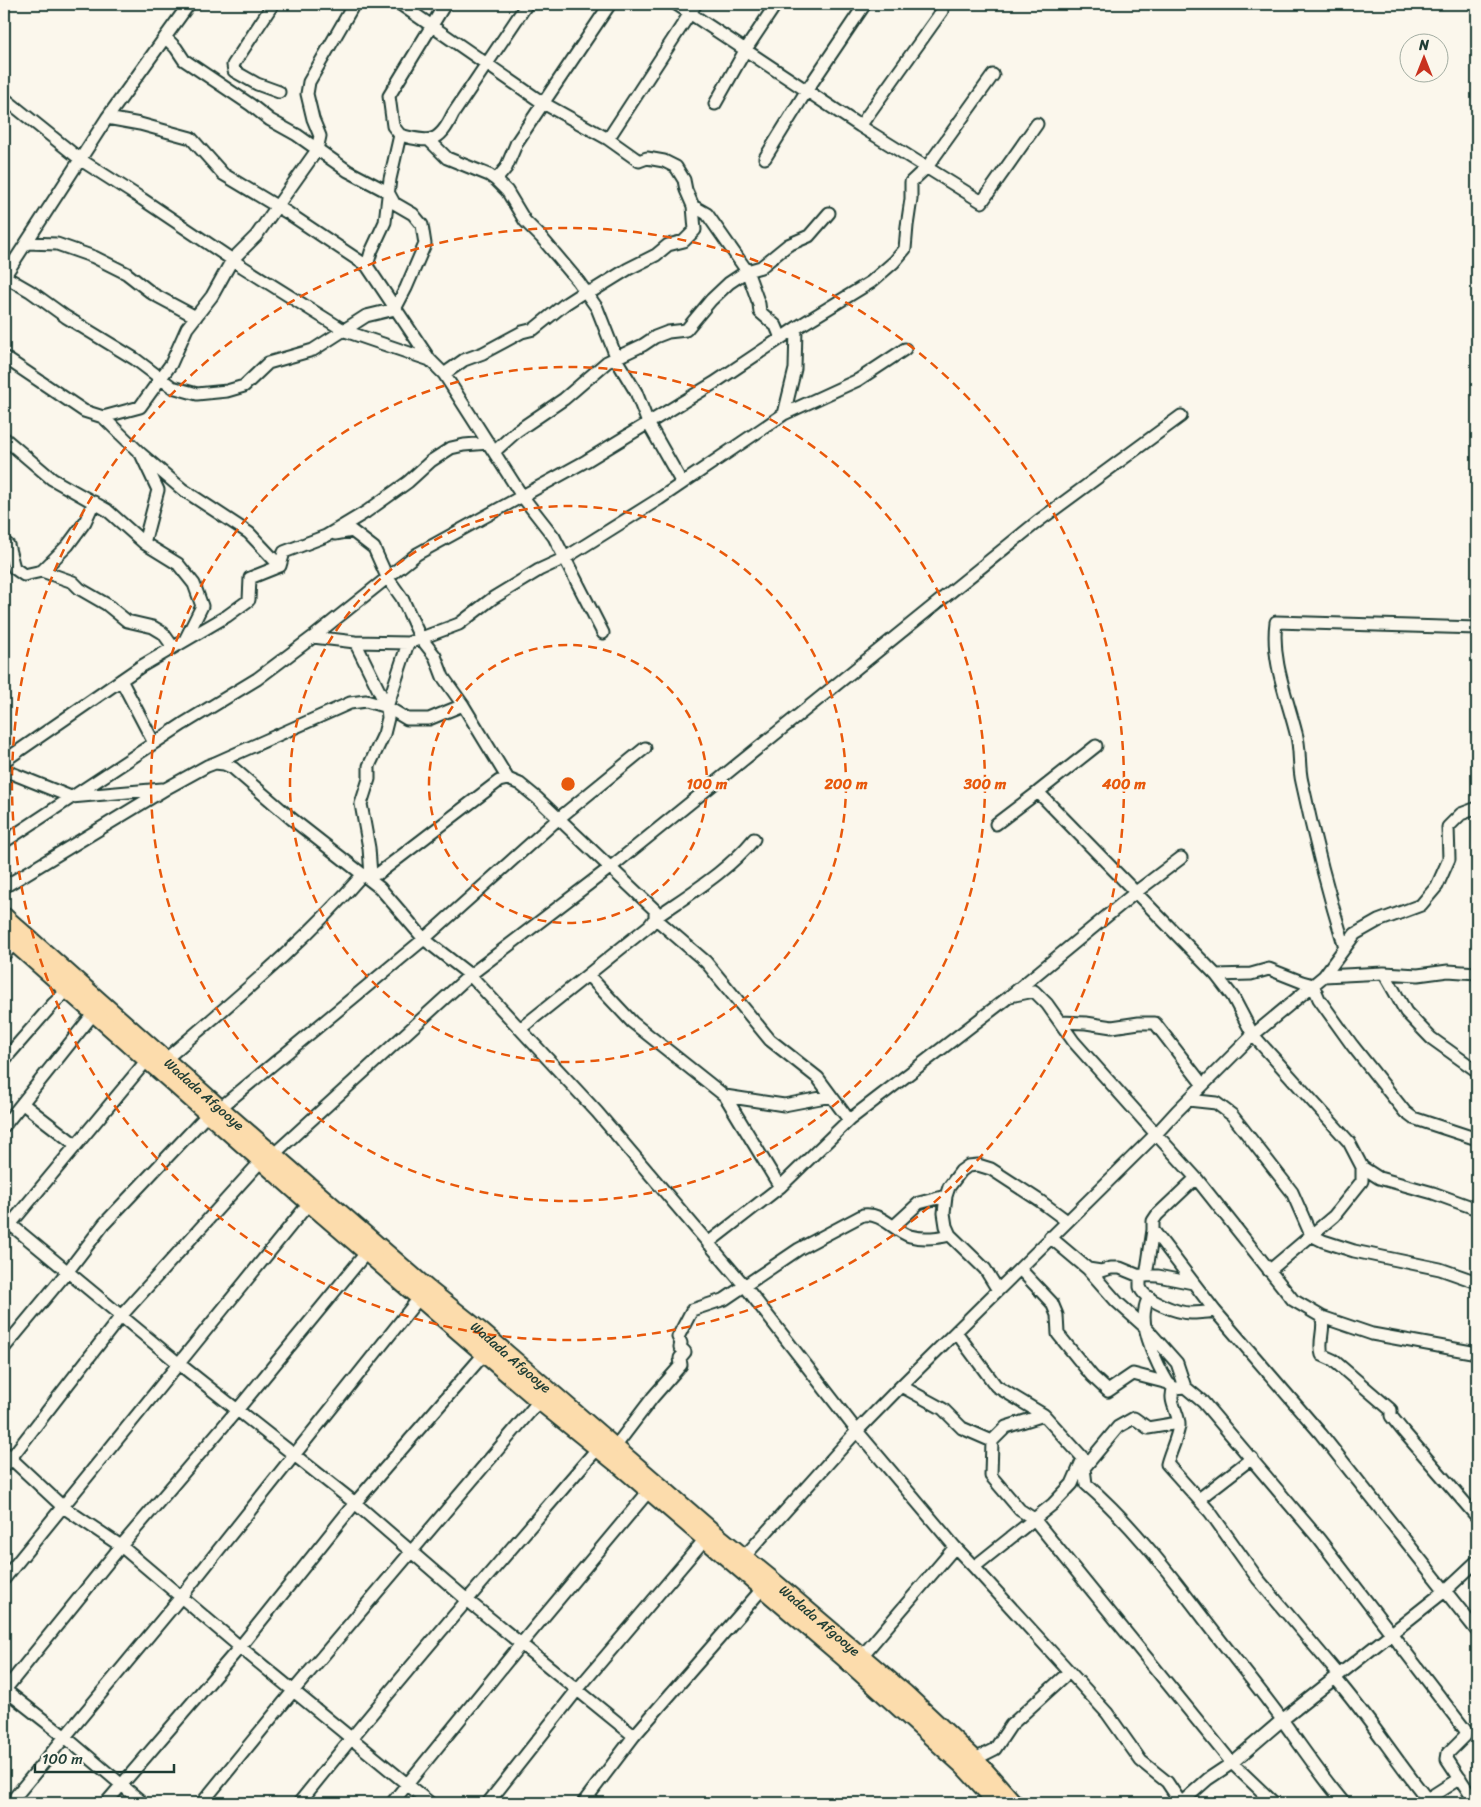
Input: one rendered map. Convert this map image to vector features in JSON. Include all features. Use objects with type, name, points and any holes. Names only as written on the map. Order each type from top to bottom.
[{"type":"highway","name":"Wadada Afgooye","points":[[4,916],[166,1059],[213,1111]]},
{"type":"highway","name":"Wadada Afgooye","points":[[7,944],[94,1013],[147,1060],[213,1111],[862,1656],[905,1693],[975,1759],[1014,1803]]},
{"type":"highway","name":"Wadada Afgooye","points":[[267,1158],[309,1204],[420,1297],[539,1401],[621,1467],[648,1492],[763,1588],[910,1717],[963,1766],[997,1803]]},
{"type":"street","points":[[166,38],[184,60],[270,120],[297,134],[348,171],[388,192],[394,203],[413,214],[422,225],[425,244],[395,309],[366,316],[313,350],[268,363],[244,386],[227,391],[198,394],[172,387],[134,359],[4,276],[107,118],[189,4]]},
{"type":"street","points":[[273,4],[233,65],[234,71],[244,78],[279,92]]},
{"type":"street","points":[[103,417],[140,407],[171,364],[187,328],[212,296],[232,260],[256,236],[317,150],[320,136],[306,94],[308,82],[354,4]]},
{"type":"street","points":[[400,4],[543,104],[608,139],[639,161],[647,158],[664,160],[676,167],[684,180],[693,206],[695,230],[684,241],[668,245],[656,255],[628,269],[594,290],[585,292],[565,304],[534,329],[522,332],[483,353],[464,360],[444,374]]},
{"type":"street","points":[[445,4],[389,96],[393,126],[400,135],[429,140],[438,137],[446,130],[453,114],[527,4]]},
{"type":"street","points":[[496,180],[506,168],[517,142],[610,4]]},
{"type":"street","points":[[676,4],[693,9],[746,49],[860,126],[982,202],[1037,124]]},
{"type":"street","points":[[715,104],[746,49],[776,4]]},
{"type":"street","points":[[765,158],[807,90],[866,4]]},
{"type":"street","points":[[860,126],[942,11],[941,4]]},
{"type":"street","points":[[608,139],[693,9]]},
{"type":"street","points":[[4,842],[154,743],[257,679],[417,554],[586,460],[648,423],[871,282],[906,249],[911,182],[927,167],[994,75]]},
{"type":"street","points":[[6,101],[80,160],[232,260],[345,331],[430,360]]},
{"type":"street","points":[[107,118],[140,124],[191,138],[223,174],[277,206],[367,266],[430,360],[444,374],[522,496],[554,537],[602,633]]},
{"type":"street","points":[[367,266],[371,252],[385,222],[390,179],[400,135]]},
{"type":"street","points":[[429,140],[447,158],[489,175],[496,180],[507,191],[524,221],[541,237],[597,308],[616,357],[636,392],[648,423],[682,484]]},
{"type":"street","points":[[693,206],[707,214],[747,271],[760,312],[776,326],[781,338]]},
{"type":"street","points":[[326,536],[366,512],[408,482],[431,461],[451,448],[464,445],[491,448],[564,399],[616,357],[668,332],[686,330],[711,300],[729,283],[747,271],[761,267],[788,245],[809,236],[829,213]]},
{"type":"street","points":[[26,243],[57,244],[94,257],[126,273],[153,294],[196,317]]},
{"type":"street","points":[[784,414],[795,369],[796,328]]},
{"type":"street","points":[[313,637],[355,642],[408,643],[459,624],[494,598],[539,570],[565,558],[682,484],[784,414],[858,380],[906,349]]},
{"type":"street","points":[[4,357],[84,411],[103,417],[141,454],[182,489],[249,533],[280,566]]},
{"type":"street","points":[[430,1803],[240,1647],[121,1546],[62,1507],[6,1459],[121,1316],[267,1158],[470,975],[611,866],[1037,522],[1181,416]]},
{"type":"street","points":[[4,438],[52,479],[107,510],[144,543],[178,564],[194,584],[202,606],[185,640]]},
{"type":"street","points":[[141,454],[158,490],[144,543]]},
{"type":"street","points":[[42,571],[68,545],[84,522],[94,502]]},
{"type":"street","points":[[280,566],[284,552],[326,536],[352,531],[374,548],[388,577],[402,598],[420,637],[435,656],[443,677],[463,705],[508,779],[526,789],[611,866],[654,910],[655,918],[706,962],[770,1040],[818,1078],[849,1120]]},
{"type":"street","points":[[4,542],[8,545],[14,568],[24,575],[42,571],[73,582],[80,589],[106,604],[127,621],[153,627],[163,633],[173,647]]},
{"type":"street","points":[[4,761],[121,680],[249,600],[250,578],[280,566]]},
{"type":"street","points":[[1345,948],[1327,888],[1301,780],[1297,734],[1287,706],[1274,639],[1276,622],[1477,628]]},
{"type":"street","points":[[166,1059],[274,965],[367,874],[369,848],[361,804],[369,779],[369,766],[388,718],[387,707],[355,642]]},
{"type":"street","points":[[387,707],[408,643]]},
{"type":"street","points":[[121,680],[154,743]]},
{"type":"street","points":[[4,887],[167,788],[215,763],[350,703],[366,701],[387,707],[407,719],[429,719],[463,705]]},
{"type":"street","points":[[996,824],[1096,746]]},
{"type":"street","points":[[4,1348],[104,1224],[213,1111],[424,939],[558,819],[645,748]]},
{"type":"street","points":[[215,763],[233,768],[292,819],[367,874],[424,939],[470,975],[597,1112],[744,1285],[858,1431],[955,1548],[974,1566],[1107,1713],[1141,1761],[1167,1782],[1181,1803],[1208,1779],[1232,1763],[1282,1720],[1446,1590],[1477,1561]]},
{"type":"street","points":[[4,770],[71,797],[167,788]]},
{"type":"street","points":[[367,874],[379,873],[499,781],[508,779]]},
{"type":"street","points":[[1038,792],[1216,975],[1232,997],[1253,1035],[1348,1142],[1362,1167],[1379,1178],[1477,1209]]},
{"type":"street","points":[[744,1557],[901,1386],[1050,1237],[1068,1222],[1253,1035],[1324,976],[1355,934],[1378,921],[1421,905],[1437,886],[1449,859],[1448,827],[1461,814],[1477,808]]},
{"type":"street","points":[[520,1029],[650,925],[655,918],[710,878],[745,849],[754,838]]},
{"type":"street","points":[[708,1243],[780,1187],[849,1120],[1010,996],[1136,892],[1181,858]]},
{"type":"street","points":[[1216,975],[1251,974],[1269,969],[1313,985]]},
{"type":"street","points":[[1324,976],[1384,973],[1418,975],[1448,971],[1477,972]]},
{"type":"street","points":[[1384,973],[1406,1012],[1431,1038],[1477,1071]]},
{"type":"street","points":[[588,975],[632,1022],[725,1096],[780,1187]]},
{"type":"street","points":[[1313,985],[1319,999],[1352,1045],[1405,1112],[1413,1118],[1477,1139]]},
{"type":"street","points":[[4,1060],[53,1004],[67,991]]},
{"type":"street","points":[[1010,996],[1034,991],[1047,1004],[1074,1042],[1196,1178],[1293,1300],[1322,1317],[1372,1334],[1477,1353]]},
{"type":"street","points":[[4,1126],[94,1013]]},
{"type":"street","points":[[1060,1022],[1112,1027],[1155,1023],[1203,1085]]},
{"type":"street","points":[[147,1060],[6,1225],[68,1271],[178,1363],[355,1503],[466,1600],[634,1736]]},
{"type":"street","points":[[725,1096],[784,1105],[831,1096]]},
{"type":"street","points":[[1188,1100],[1216,1103],[1232,1115],[1292,1192],[1311,1235],[1354,1251],[1440,1269],[1477,1282]]},
{"type":"street","points":[[23,1104],[76,1145]]},
{"type":"street","points":[[998,1290],[985,1269],[950,1235],[946,1226],[944,1213],[946,1196],[949,1187],[961,1171],[968,1166],[978,1165],[991,1169],[1068,1222]]},
{"type":"street","points":[[1269,1271],[1334,1216],[1362,1181],[1362,1167]]},
{"type":"street","points":[[1196,1178],[1157,1214],[1153,1221],[1153,1230],[1140,1288],[1149,1297],[1175,1310],[1190,1313],[1215,1311]]},
{"type":"street","points":[[894,1226],[919,1203],[946,1196]]},
{"type":"street","points":[[4,1579],[309,1204]]},
{"type":"street","points":[[615,1447],[653,1397],[681,1365],[680,1358],[685,1352],[680,1347],[681,1343],[678,1337],[692,1310],[725,1299],[799,1248],[863,1215],[868,1214],[876,1217],[908,1236],[932,1238],[950,1235]]},
{"type":"street","points":[[1153,1230],[1215,1311],[1321,1434],[1446,1590],[1477,1632]]},
{"type":"street","points":[[1050,1237],[1088,1269],[1117,1302],[1146,1328],[1177,1363],[1176,1386],[1172,1392],[1172,1400],[1179,1425],[1167,1464],[1210,1512],[1258,1580],[1337,1676],[1423,1801],[1460,1778]]},
{"type":"street","points":[[143,1803],[64,1736],[4,1690],[121,1546],[238,1409],[366,1253]]},
{"type":"street","points":[[1088,1269],[1101,1271],[1120,1268],[1143,1276],[1193,1283]]},
{"type":"street","points":[[1020,1269],[1052,1303],[1057,1315],[1058,1334],[1092,1376],[1108,1391],[1133,1374],[1176,1386],[1203,1402],[1252,1458],[1319,1540],[1466,1731],[1465,1736],[1450,1750],[1447,1759],[1476,1803]]},
{"type":"street","points":[[10,1803],[181,1597],[420,1297]]},
{"type":"street","points":[[1149,1297],[1144,1309],[1146,1328],[1160,1369],[1176,1386]]},
{"type":"street","points":[[1322,1317],[1323,1333],[1320,1346],[1322,1355],[1333,1360],[1391,1410],[1391,1416],[1403,1431],[1477,1517]]},
{"type":"street","points":[[956,1332],[996,1386],[1044,1415],[1084,1463],[1086,1484],[1131,1528],[1174,1580],[1282,1720],[1317,1771],[1344,1803]]},
{"type":"street","points":[[106,1803],[240,1647],[355,1503],[485,1353]]},
{"type":"street","points":[[901,1386],[943,1409],[962,1428],[992,1441]]},
{"type":"street","points":[[202,1803],[294,1690],[539,1401]]},
{"type":"street","points":[[1044,1415],[1006,1427],[992,1441],[990,1476],[1020,1510],[1034,1519],[1232,1763],[1274,1803]]},
{"type":"street","points":[[974,1566],[1053,1504],[1072,1484],[1084,1463],[1118,1427],[1134,1418],[1148,1428],[1172,1424],[1179,1425]]},
{"type":"street","points":[[299,1803],[466,1600],[597,1449]]},
{"type":"street","points":[[1199,1499],[1252,1458]]},
{"type":"street","points":[[392,1803],[520,1644],[648,1492]]},
{"type":"street","points":[[488,1803],[577,1690],[705,1540]]},
{"type":"street","points":[[862,1656],[955,1548]]},
{"type":"street","points":[[583,1803],[634,1736],[763,1588]]},
{"type":"street","points":[[975,1759],[995,1749],[1011,1725],[1069,1672]]}]
